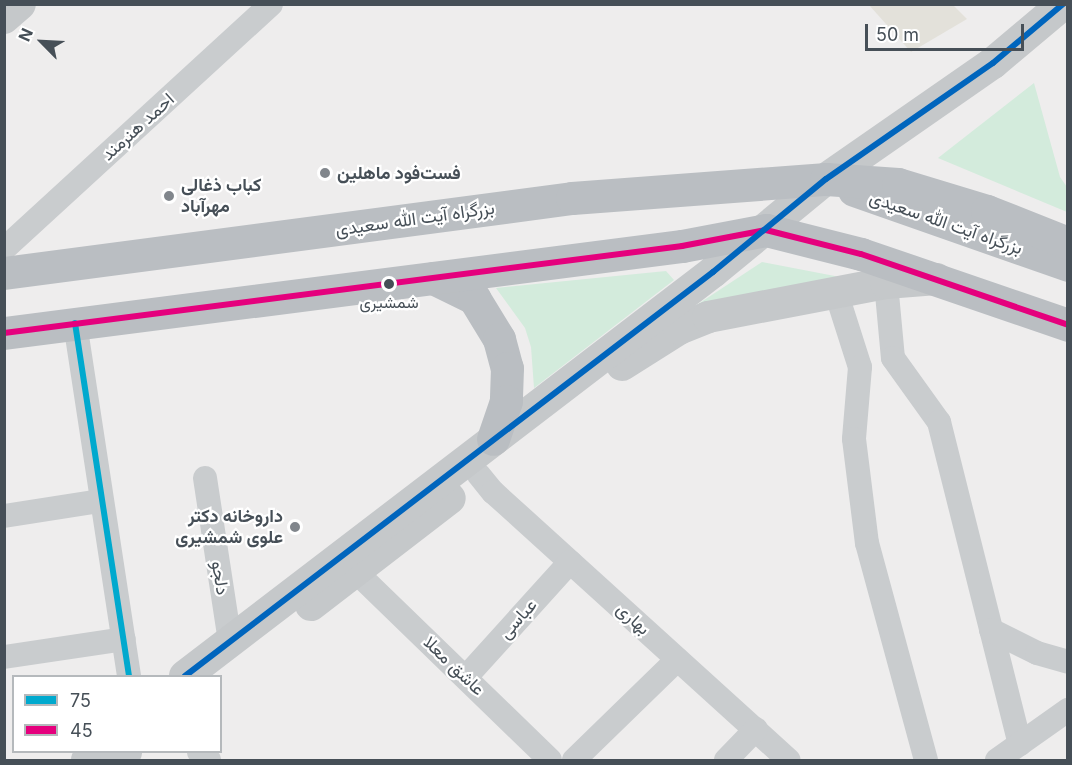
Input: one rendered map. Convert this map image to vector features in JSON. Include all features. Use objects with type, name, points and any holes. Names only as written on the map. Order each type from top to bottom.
[{"type":"highway","name":"بزرگراه آیت الله سعیدی","points":[[4,273],[572,198],[826,179],[898,184],[987,211],[1068,243]]},
{"type":"highway","name":"بزرگراه آیت الله سعیدی","points":[[826,179],[906,211],[1068,265]]},
{"type":"highway","points":[[4,333],[682,246],[766,230],[827,243],[1068,325]]},
{"type":"highway","points":[[433,278],[474,298],[499,339],[507,368],[506,401],[493,439]]},
{"type":"main road","points":[[4,18],[20,4]]},
{"type":"main road","points":[[348,564],[493,439],[766,230],[826,179],[993,63],[1063,4]]},
{"type":"main road","points":[[187,675],[234,649],[348,564],[479,475],[612,372],[679,329],[755,305],[886,283],[937,279]]},
{"type":"main road","points":[[215,675],[234,649]]},
{"type":"street","name":"احمد هنرمند","points":[[4,249],[271,4]]},
{"type":"street","points":[[886,283],[893,358],[939,422],[1020,744]]},
{"type":"street","points":[[836,292],[861,367],[854,439],[867,543],[926,760]]},
{"type":"street","points":[[75,323],[100,501],[129,675]]},
{"type":"street","name":"بهاری","points":[[479,475],[570,562],[789,760]]},
{"type":"street","name":"دلجو","points":[[205,478],[234,649]]},
{"type":"street","points":[[4,516],[100,501]]},
{"type":"street","name":"عباسی","points":[[466,677],[570,562]]},
{"type":"street","name":"عاشق معلا","points":[[348,564],[550,760]]},
{"type":"street","points":[[991,630],[1037,653],[1068,662]]},
{"type":"street","points":[[4,657],[123,639]]},
{"type":"street","points":[[574,760],[677,660]]},
{"type":"street","points":[[998,760],[1068,710]]},
{"type":"street","points":[[726,760],[756,729]]},
{"type":"shaded area","points":[[869,5],[953,5],[967,19],[911,52]]},
{"type":"green space","points":[[1034,83],[1060,177],[1067,187],[1067,212],[938,158]]},
{"type":"green space","points":[[762,262],[840,277],[660,329]]},
{"type":"green space","points":[[666,271],[674,280],[534,388],[531,347],[525,328],[496,288]]},
{"type":"transit line","points":[[186,675],[713,272],[826,179],[993,63],[1063,4]]},
{"type":"transit line","name":"45","points":[[4,333],[682,246],[766,230],[861,254],[1068,325]]},
{"type":"transit line","name":"75","points":[[75,323],[129,675]]},
{"type":"place","name":"فست‌فود ماهلین","points":[[325,173]]},
{"type":"place","name":"کباب ذغالی مهرآباد","points":[[169,196]]},
{"type":"place","name":"شمشیری","points":[[389,284]]},
{"type":"place","name":"داروخانه دکتر علوی شمشیری","points":[[295,527]]}]
